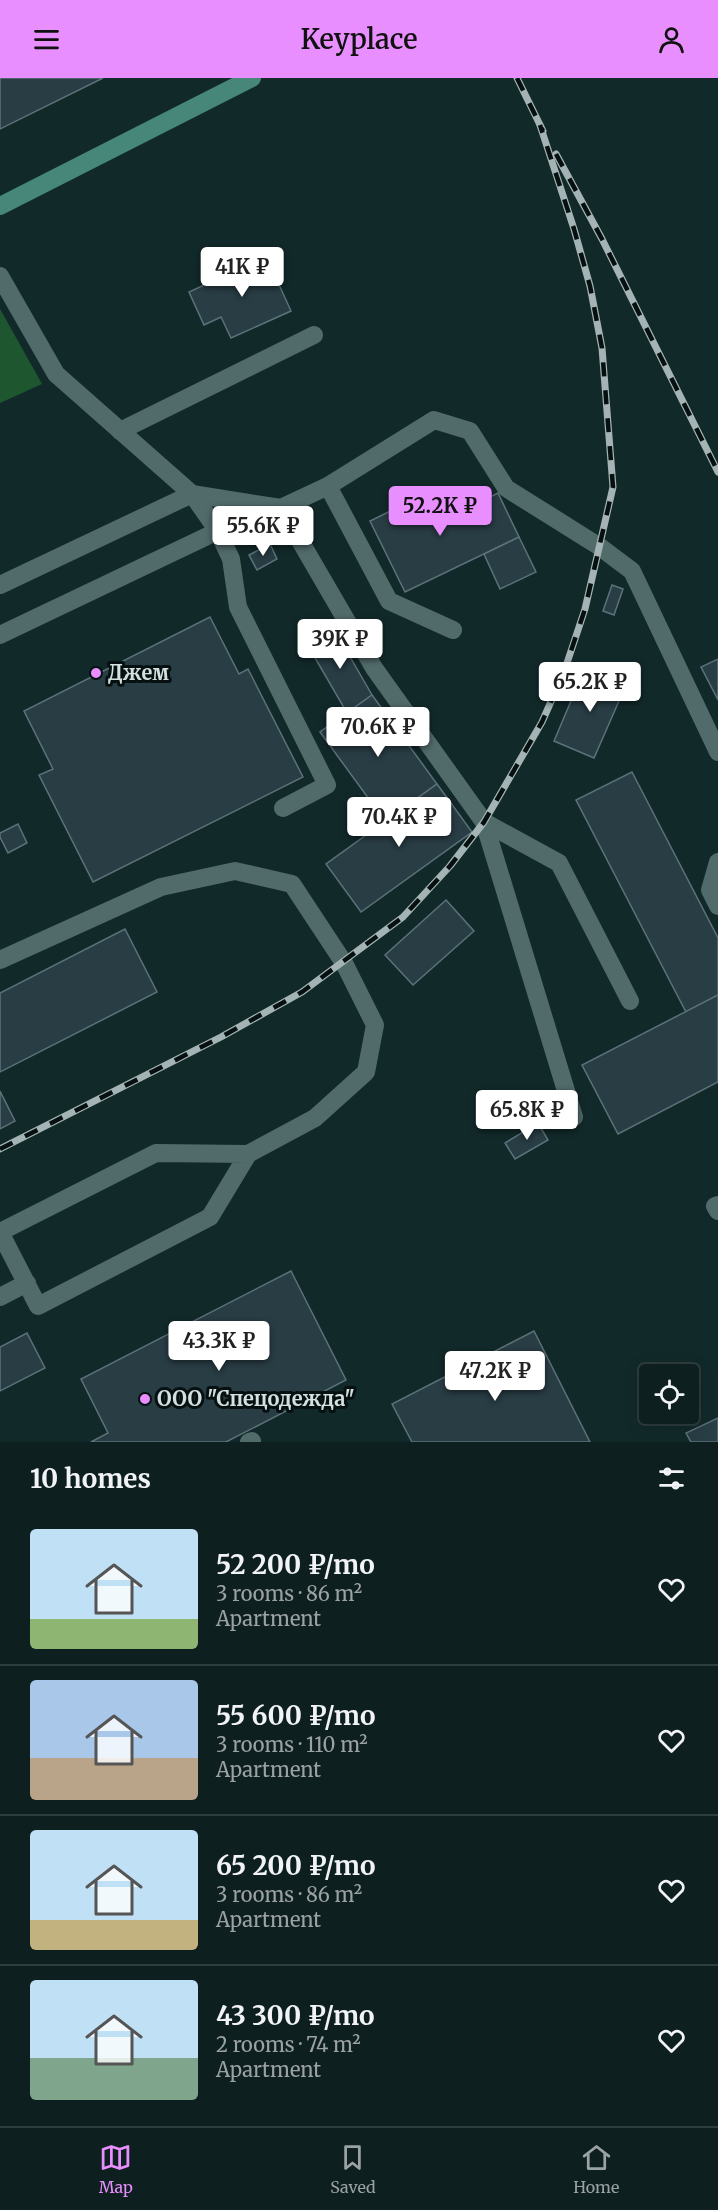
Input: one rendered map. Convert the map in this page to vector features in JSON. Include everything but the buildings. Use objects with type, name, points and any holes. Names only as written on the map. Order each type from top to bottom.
[{"type":"main road","points":[[0,206],[252,78]]},
{"type":"lane","points":[[0,276],[56,374],[192,494],[218,531],[231,559],[238,608],[327,785],[283,808]]},
{"type":"lane","points":[[120,431],[314,336]]},
{"type":"lane","points":[[0,585],[192,494],[281,508],[328,486],[434,420],[470,431],[506,488],[600,547],[632,571],[718,752]]},
{"type":"lane","points":[[328,486],[389,602],[453,630]]},
{"type":"lane","points":[[281,508],[374,668],[484,822],[574,1117]]},
{"type":"lane","points":[[0,635],[218,531]]},
{"type":"lane","points":[[484,822],[559,863],[630,1001]]},
{"type":"lane","points":[[718,862],[710,890],[718,906]]},
{"type":"lane","points":[[0,960],[161,887],[235,871],[292,884],[344,963],[375,1024],[366,1072],[315,1118],[248,1154],[156,1153],[0,1232],[38,1306],[210,1217],[248,1154]]},
{"type":"lane","points":[[718,1205],[715,1206],[718,1211]]},
{"type":"lane","points":[[0,1298],[27,1283]]},
{"type":"green space","points":[[0,309],[42,384],[0,403]]},
{"type":"railway","points":[[517,78],[543,131]]},
{"type":"railway","points":[[0,1149],[221,1037],[302,992],[403,917],[450,866],[484,822],[542,722],[564,672],[585,609],[613,487],[602,348],[590,286],[540,125]]},
{"type":"railway","points":[[556,154],[602,239],[718,472]]},
{"type":"place","name":"Джем","points":[[96,673]]},
{"type":"place","name":"ООО \"Спецодежда\"","points":[[145,1399]]}]
